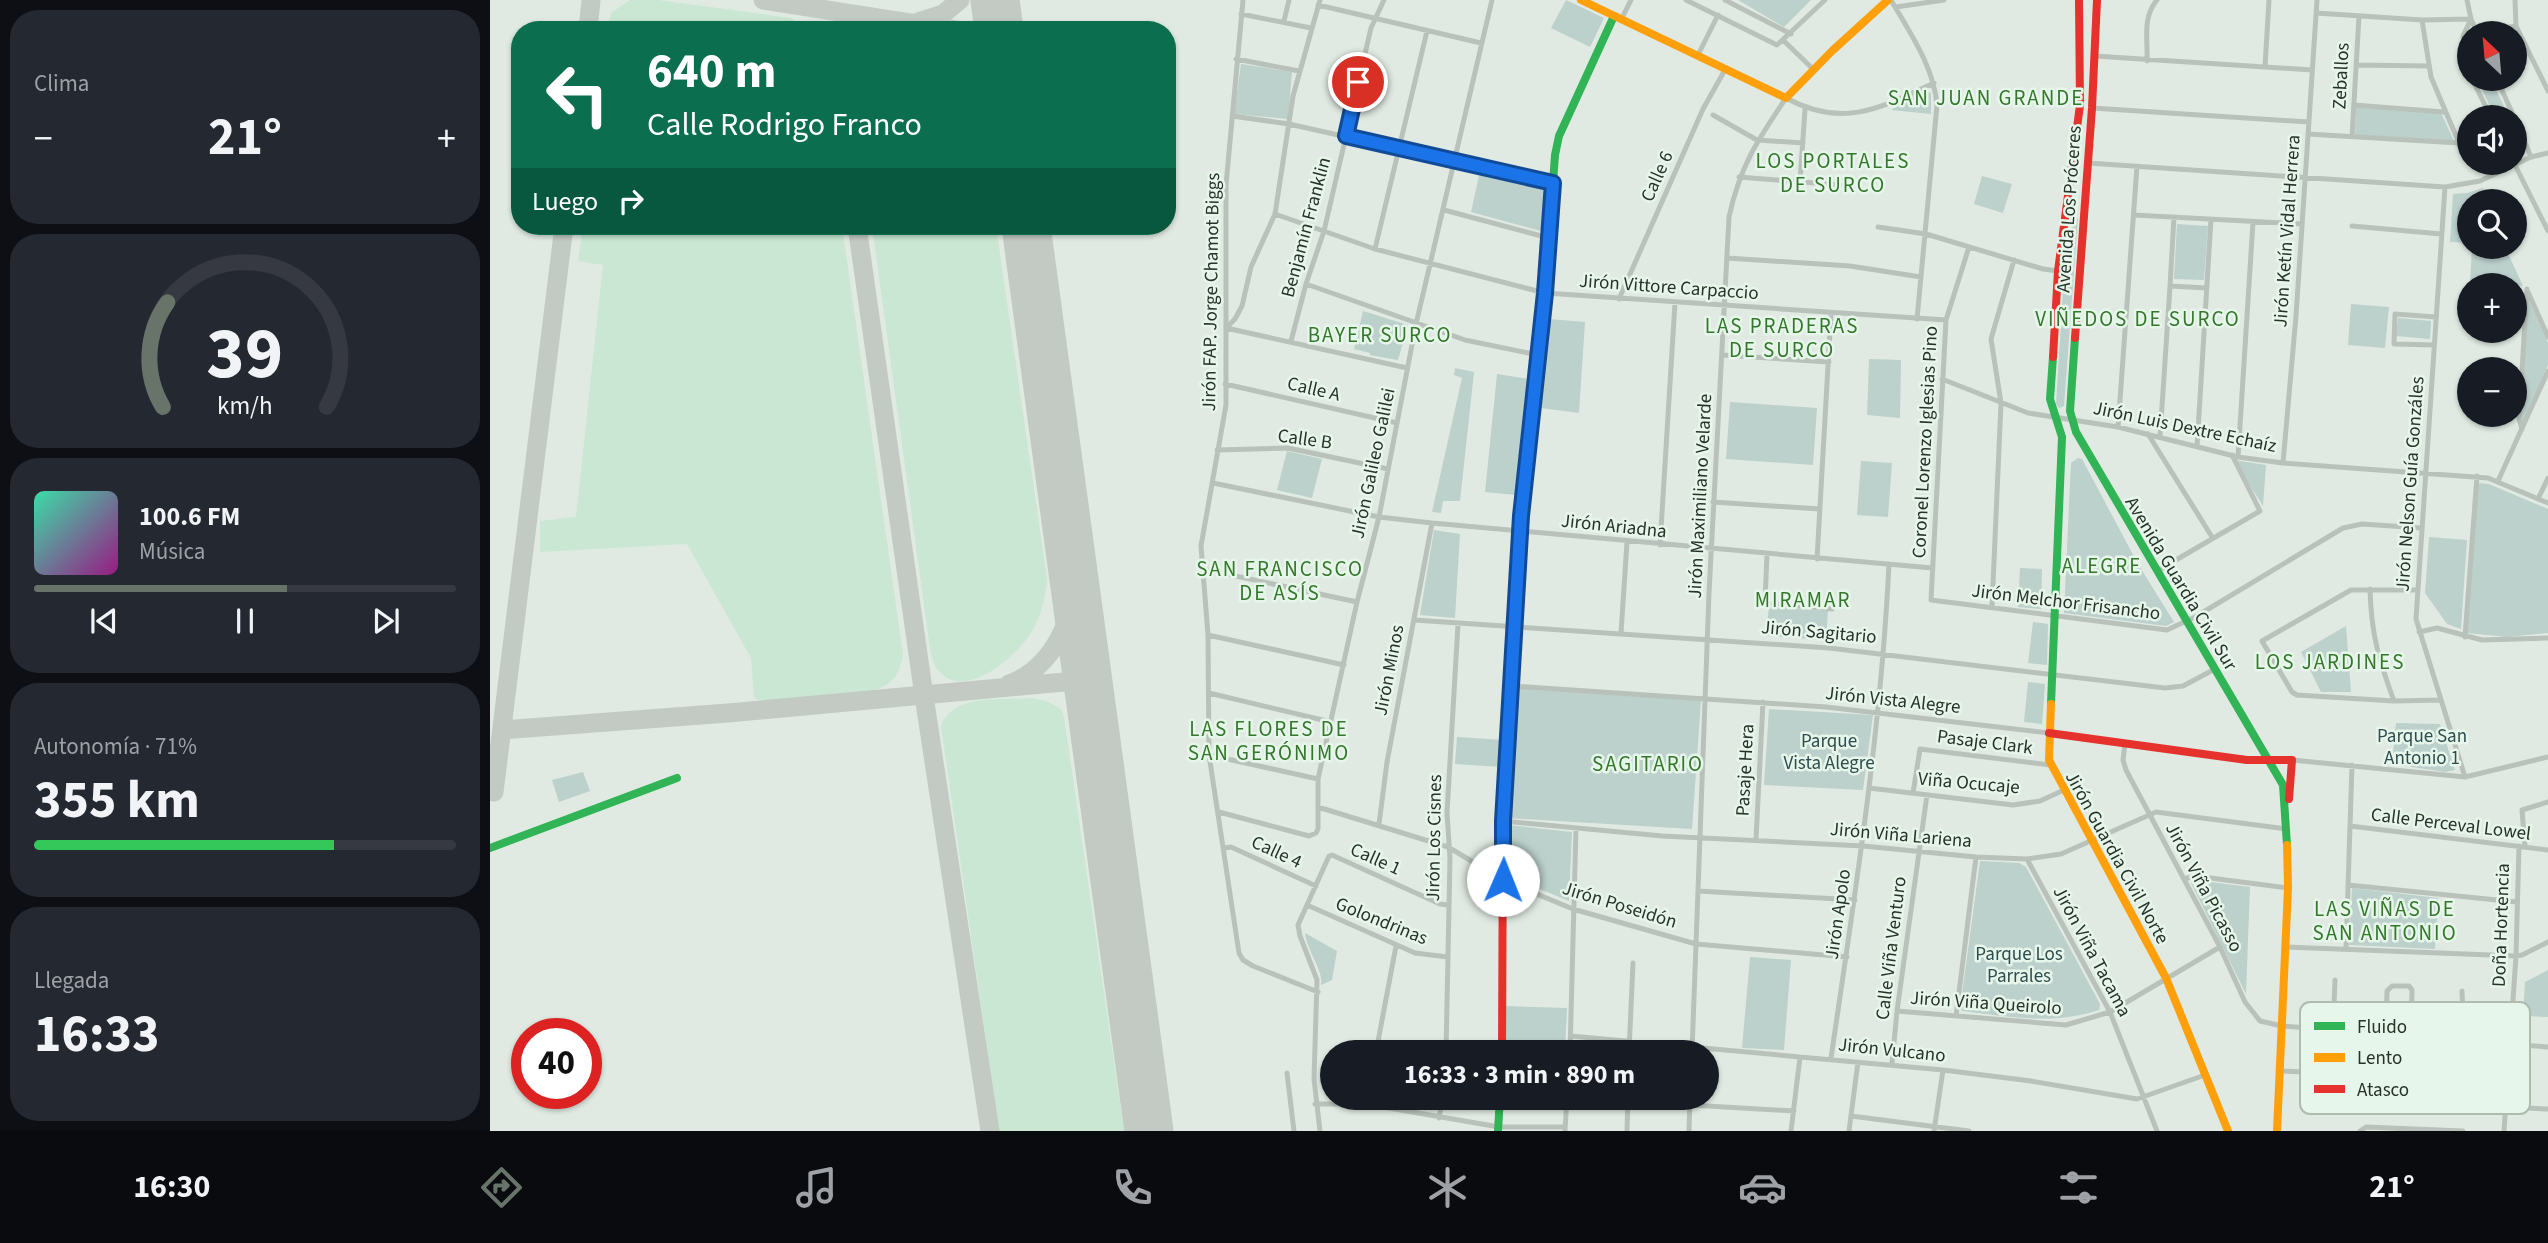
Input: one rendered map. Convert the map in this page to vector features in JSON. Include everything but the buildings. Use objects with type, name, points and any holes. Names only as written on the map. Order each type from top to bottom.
[{"type":"main road","name":"Jirón Maximiliano Velarde","points":[[1786,98],[1890,0]]},
{"type":"main road","name":"Avenida Los Próceres","points":[[2057,417],[2050,399],[2058,271],[2080,105],[2079,0]]},
{"type":"main road","name":"Avenida Los Próceres","points":[[2072,419],[2070,411],[2097,0]]},
{"type":"main road","points":[[1584,1],[1786,98]]},
{"type":"main road","points":[[1502,1040],[1503,821],[1511,686],[1521,531],[1545,293],[1555,155],[1559,136],[1618,18]]},
{"type":"main road","name":"Jirón Guardia Civil Norte","points":[[2057,417],[2062,437],[2049,733],[2050,765],[2166,978],[2228,1131]]},
{"type":"main road","name":"Avenida Guardia Civil Sur","points":[[2072,419],[2085,448],[2283,785],[2288,888],[2277,1131]]},
{"type":"main road","name":"Jirón Vista Alegre","points":[[2049,733],[2269,761]]},
{"type":"main road","points":[[2269,761],[2292,760]]},
{"type":"main road","name":"Avenida Guardia Civil Sur","points":[[2287,829],[2292,760]]},
{"type":"main road","points":[[490,848],[677,778]]},
{"type":"main road","points":[[1499,1129],[1500,1110]]},
{"type":"street","name":"Jirón FAP. Jorge Chamot Biggs","points":[[1242,0],[1225,232],[1225,416],[1201,539],[1208,635],[1209,755],[1225,848],[1237,947],[1241,957],[1253,966],[1318,992]]},
{"type":"street","points":[[1284,21],[1289,0]]},
{"type":"street","name":"Benjamín Franklin","points":[[1291,341],[1324,231],[1371,29],[1384,0]]},
{"type":"street","name":"Jirón Galileo Galilei","points":[[1219,812],[1309,836],[1318,829],[1318,779],[1357,602],[1379,517],[1416,324],[1492,0]]},
{"type":"street","points":[[1618,18],[1631,0]]},
{"type":"street","points":[[1686,0],[1774,45],[1791,34],[1825,0]]},
{"type":"street","points":[[1725,0],[1791,34]]},
{"type":"street","points":[[1890,0],[1918,46],[1934,83],[1937,105],[1917,319]]},
{"type":"street","points":[[1895,7],[1944,0]]},
{"type":"street","points":[[2147,61],[2147,21],[2150,9],[2157,0]]},
{"type":"street","points":[[2265,67],[2269,0]]},
{"type":"street","name":"Jirón Ketín Vidal Herrera","points":[[2283,463],[2317,0]]},
{"type":"street","points":[[2316,13],[2423,20],[2471,19],[2467,0]]},
{"type":"street","points":[[2515,0],[2515,21]]},
{"type":"street","points":[[1226,328],[1242,306],[1251,267],[1275,214],[1299,71],[1319,3],[1375,20],[1481,43]]},
{"type":"street","points":[[1241,14],[1311,27]]},
{"type":"street","points":[[1698,55],[1718,15]]},
{"type":"street","name":"Zeballos","points":[[2352,137],[2359,16]]},
{"type":"street","points":[[2308,134],[2459,143],[2444,112],[2428,66],[2423,20]]},
{"type":"street","points":[[1375,249],[1427,31]]},
{"type":"street","points":[[1783,41],[1814,70]]},
{"type":"street","points":[[2527,50],[2548,91]]},
{"type":"street","points":[[2095,56],[2312,70]]},
{"type":"street","points":[[1236,59],[1299,71]]},
{"type":"street","points":[[2357,65],[2428,66]]},
{"type":"street","name":"Calle 6","points":[[1619,299],[1703,109],[1726,68]]},
{"type":"street","points":[[1786,98],[1805,108],[1844,115],[1888,105],[1934,83]]},
{"type":"street","name":"Jirón Maximiliano Velarde","points":[[1692,1040],[1713,502],[1729,217],[1739,177],[1757,140],[1786,98]]},
{"type":"street","points":[[2354,105],[2444,112]]},
{"type":"street","points":[[2092,107],[2309,122]]},
{"type":"street","points":[[1800,182],[1805,108]]},
{"type":"street","points":[[1713,115],[1757,140],[1803,143]]},
{"type":"street","points":[[1232,116],[1289,124],[1553,183]]},
{"type":"street","points":[[2527,147],[2531,156]]},
{"type":"street","points":[[2527,158],[2545,153]]},
{"type":"street","points":[[2088,163],[2445,187],[2480,181],[2492,175]]},
{"type":"street","points":[[2118,427],[2137,166]]},
{"type":"street","points":[[2520,175],[2548,231]]},
{"type":"street","points":[[1739,177],[1840,185]]},
{"type":"street","name":"Jirón Nelson Guía Gonzáles","points":[[2445,187],[2416,619],[2465,777]]},
{"type":"street","points":[[1444,210],[1549,238]]},
{"type":"street","name":"Jirón Vittore Carpaccio","points":[[1275,214],[1375,249],[1545,293],[1946,320]]},
{"type":"street","points":[[2134,215],[2302,224]]},
{"type":"street","points":[[2160,437],[2174,217]]},
{"type":"street","points":[[2197,447],[2211,219]]},
{"type":"street","points":[[2157,571],[2260,509],[2235,456],[2253,222]]},
{"type":"street","points":[[2352,226],[2441,234]]},
{"type":"street","points":[[1878,227],[1926,234],[2043,269],[2058,271]]},
{"type":"street","name":"Coronel Lorenzo Iglesias Pino","points":[[1931,600],[1946,320],[1969,247]]},
{"type":"street","points":[[1727,258],[1850,267],[1921,277]]},
{"type":"street","points":[[1992,607],[2001,403],[1991,339],[2014,260]]},
{"type":"street","points":[[1306,284],[1465,340],[1538,355]]},
{"type":"street","points":[[2170,286],[2207,288]]},
{"type":"street","points":[[2522,429],[2519,419],[2527,289],[2548,337]]},
{"type":"street","points":[[1660,545],[1675,303]]},
{"type":"street","points":[[1817,559],[1831,313]]},
{"type":"street","points":[[2434,345],[2394,344],[2395,314],[2436,317]]},
{"type":"street","points":[[1226,328],[1408,368]]},
{"type":"street","points":[[1721,355],[1829,362]]},
{"type":"street","points":[[2498,481],[2548,371]]},
{"type":"street","name":"Jirón Luis Dextre Echaíz","points":[[1942,379],[2028,413],[2148,433],[2235,456],[2283,463],[2477,477],[2498,481],[2548,503]]},
{"type":"street","name":"Calle A","points":[[1225,384],[1396,423]]},
{"type":"street","points":[[2148,433],[2212,537]]},
{"type":"street","name":"Calle B","points":[[1217,450],[1288,448],[1388,469]]},
{"type":"street","points":[[2465,637],[2477,477]]},
{"type":"street","points":[[2538,499],[2548,478]]},
{"type":"street","name":"Jirón Ariadna","points":[[1213,483],[1379,517],[1711,550],[1932,568]]},
{"type":"street","points":[[1713,502],[1820,509]]},
{"type":"street","name":"Jirón Minos","points":[[1378,824],[1432,523]]},
{"type":"street","name":"Jirón Melchor Frisancho","points":[[1931,600],[2164,631],[2188,622],[2343,528],[2362,524],[2421,528]]},
{"type":"street","points":[[1622,634],[1627,542]]},
{"type":"street","points":[[1767,554],[1765,603],[1832,609]]},
{"type":"street","name":"Jirón Apolo","points":[[1831,1058],[1863,846],[1878,712],[1889,564]]},
{"type":"street","points":[[1203,569],[1357,602]]},
{"type":"street","points":[[2370,589],[2370,621],[2375,648],[2394,701]]},
{"type":"street","points":[[2417,590],[2351,590],[2262,641],[2292,692],[2297,695],[2394,701],[2441,700]]},
{"type":"street","name":"Jirón Sagitario","points":[[1414,620],[1707,638],[1883,653],[2175,688],[2193,682],[2216,669]]},
{"type":"street","name":"Jirón Los Cisnes","points":[[1446,1040],[1448,800],[1458,624]]},
{"type":"street","points":[[2419,632],[2437,628],[2465,637],[2497,640],[2548,638]]},
{"type":"street","points":[[1208,635],[1344,665]]},
{"type":"street","name":"Jirón Vista Alegre","points":[[1511,686],[1705,697],[1878,712],[2049,733]]},
{"type":"street","points":[[1209,693],[1331,722]]},
{"type":"street","name":"Pasaje Hera","points":[[1756,839],[1763,702]]},
{"type":"street","name":"Jirón Viña Picasso","points":[[2125,744],[2124,765],[2220,947],[2252,1014],[2260,1021],[2300,1027]]},
{"type":"street","name":"Pasaje Clark","points":[[1913,793],[1920,749],[2050,765]]},
{"type":"street","points":[[1209,755],[1318,779]]},
{"type":"street","points":[[2292,760],[2465,777],[2548,757]]},
{"type":"street","points":[[2346,949],[2351,765]]},
{"type":"street","name":"Viña Ocucaje","points":[[1869,788],[2022,804],[2040,801],[2064,790]]},
{"type":"street","name":"Calle Viña Venturo","points":[[1892,1064],[1927,795]]},
{"type":"street","name":"Doña Hortencia","points":[[2512,1002],[2522,810],[2548,802]]},
{"type":"street","name":"Jirón Poseidón","points":[[1318,807],[1448,846],[1503,880],[1573,909],[1696,944],[1847,957]]},
{"type":"street","name":"Jirón Viña Lariena","points":[[1503,821],[1662,836],[1756,839],[2027,859],[2062,854],[2148,814],[2165,812],[2287,829]]},
{"type":"street","name":"Calle Perceval Lowel","points":[[2350,826],[2548,850]]},
{"type":"street","points":[[1571,1040],[1577,828]]},
{"type":"street","name":"Calle 4","points":[[1225,848],[1231,847],[1316,886]]},
{"type":"street","name":"Calle 1","points":[[1316,886],[1329,856],[1332,855],[1440,904],[1448,905]]},
{"type":"street","points":[[1956,1016],[1976,857]]},
{"type":"street","name":"Jirón Viña Tacama","points":[[2027,859],[2110,1012],[2157,1131]]},
{"type":"street","points":[[2184,879],[2194,876],[2288,888]]},
{"type":"street","points":[[2348,885],[2517,902]]},
{"type":"street","points":[[1316,886],[1298,925],[1317,976],[1315,1104],[1320,1131]]},
{"type":"street","points":[[1698,891],[1854,900]]},
{"type":"street","name":"Golondrinas","points":[[1307,905],[1396,946],[1427,956],[1448,957]]},
{"type":"street","points":[[2286,947],[2516,956],[2548,942]]},
{"type":"street","points":[[1378,1040],[1396,946]]},
{"type":"street","name":"Jirón Viña Queirolo","points":[[1897,1011],[2066,1026],[2110,1012],[2220,947]]},
{"type":"street","points":[[1629,1040],[1633,963]]},
{"type":"street","points":[[2334,1002],[2335,980]]},
{"type":"street","points":[[2387,1002],[2388,988],[2409,986],[2412,990],[2412,1002]]},
{"type":"street","points":[[2462,991],[2462,1002]]},
{"type":"street","name":"Jirón Vulcano","points":[[1571,1036],[1629,1040]]},
{"type":"street","name":"Jirón Viña Picasso","points":[[2530,1046],[2548,1047]]},
{"type":"street","name":"Jirón Vulcano","points":[[1719,1052],[1892,1064],[2031,1081],[2132,1099],[2143,1098],[2205,1075]]},
{"type":"street","points":[[1791,1131],[1800,1057]]},
{"type":"street","points":[[1849,1131],[1858,1062]]},
{"type":"street","points":[[1935,1129],[1943,1070]]},
{"type":"street","points":[[2279,1071],[2300,1072]]},
{"type":"street","points":[[1287,1073],[1294,1131]]},
{"type":"street","points":[[1315,1104],[1320,1104]]},
{"type":"street","points":[[1719,1107],[1794,1111]]},
{"type":"street","points":[[2530,1108],[2548,1108]]},
{"type":"street","points":[[1405,1110],[1499,1129],[1565,1129],[1566,1110]]},
{"type":"street","points":[[1439,1118],[1441,1110]]},
{"type":"street","points":[[1627,1131],[1628,1110]]},
{"type":"street","points":[[1689,1131],[1690,1110]]},
{"type":"street","points":[[1851,1116],[1935,1129],[1969,1131]]},
{"type":"street","points":[[2361,1130],[2366,1127],[2463,1131]]},
{"type":"green space","points":[[1566,0],[1604,18],[1590,47],[1551,28]]},
{"type":"green space","points":[[1738,0],[1811,0],[1784,27]]},
{"type":"green space","points":[[1241,64],[1292,72],[1288,119],[1234,114]]},
{"type":"green space","points":[[1922,90],[1931,93],[1931,114],[1891,110]]},
{"type":"green space","points":[[2483,91],[2497,91],[2503,105],[2489,105]]},
{"type":"green space","points":[[2356,106],[2441,113],[2454,141],[2355,135]]},
{"type":"green space","points":[[1480,171],[1545,186],[1541,231],[1471,212]]},
{"type":"green space","points":[[1982,176],[2012,184],[2003,213],[1974,204]]},
{"type":"green space","points":[[2453,194],[2457,194],[2457,242],[2450,242]]},
{"type":"green space","points":[[2078,217],[2064,406],[2059,408],[2056,404],[2066,240]]},
{"type":"green space","points":[[2177,224],[2208,226],[2204,280],[2174,279]]},
{"type":"green space","points":[[2471,259],[2511,259],[2517,273],[2471,273]]},
{"type":"green space","points":[[2528,298],[2548,343],[2548,365],[2527,415],[2527,357],[2524,357]]},
{"type":"green space","points":[[2351,304],[2389,307],[2385,348],[2348,345]]},
{"type":"green space","points":[[1363,311],[1408,325],[1398,360],[1354,349]]},
{"type":"green space","points":[[2398,318],[2431,321],[2430,339],[2396,336]]},
{"type":"green space","points":[[1549,319],[1585,322],[1579,413],[1541,408]]},
{"type":"green space","points":[[1869,359],[1901,360],[1900,418],[1867,415]]},
{"type":"green space","points":[[1455,368],[1474,372],[1460,501],[1443,501],[1441,513],[1432,512],[1462,378],[1454,375]]},
{"type":"green space","points":[[1497,374],[1529,379],[1516,495],[1485,492]]},
{"type":"green space","points":[[1730,402],[1817,408],[1813,465],[1726,459]]},
{"type":"green space","points":[[1287,451],[1322,459],[1312,498],[1277,490]]},
{"type":"green space","points":[[2078,458],[2082,459],[2138,564],[2174,622],[2166,626],[2064,613],[2071,463]]},
{"type":"green space","points":[[2234,460],[2266,465],[2263,506]]},
{"type":"green space","points":[[1861,461],[1892,463],[1888,517],[1857,515]]},
{"type":"green space","points":[[2478,483],[2489,484],[2548,509],[2548,633],[2507,637],[2467,633]]},
{"type":"green space","points":[[1434,530],[1460,534],[1455,618],[1420,615]]},
{"type":"green space","points":[[2429,537],[2467,540],[2461,629],[2447,624],[2425,593]]},
{"type":"green space","points":[[2020,568],[2042,569],[2041,609],[2018,607]]},
{"type":"green space","points":[[1769,607],[1828,611],[1826,640],[1766,636]]},
{"type":"green space","points":[[2033,622],[2048,624],[2047,665],[2028,663]]},
{"type":"green space","points":[[2346,626],[2351,692],[2321,692],[2301,652]]},
{"type":"green space","points":[[2028,682],[2045,684],[2042,724],[2024,722]]},
{"type":"green space","points":[[1515,688],[1701,700],[1692,829],[1507,818]]},
{"type":"green space","name":"Parque Vista Alegre","points":[[1769,709],[1873,715],[1863,790],[1764,785]]},
{"type":"green space","name":"Parque San Antonio 1","points":[[2396,723],[2440,724],[2455,770],[2445,772],[2392,764]]},
{"type":"green space","points":[[1457,737],[1504,740],[1502,767],[1455,764]]},
{"type":"green space","points":[[583,772],[590,791],[559,802],[552,780]]},
{"type":"green space","points":[[1509,825],[1572,832],[1569,901],[1508,876],[1506,827]]},
{"type":"green space","name":"Parque Los Parrales","points":[[1980,861],[2019,863],[2026,867],[2100,1004],[2099,1010],[2065,1017],[2031,1018],[1960,1009]]},
{"type":"green space","points":[[2195,880],[2250,887],[2246,994],[2191,883]]},
{"type":"green space","points":[[2352,888],[2438,898],[2435,949],[2349,945]]},
{"type":"green space","points":[[1305,933],[1337,951],[1332,980],[1321,985],[1320,974]]},
{"type":"green space","points":[[1750,957],[1791,960],[1784,1050],[1742,1048]]},
{"type":"green space","points":[[2548,970],[2548,1017],[2530,1016],[2530,1002],[2524,1002],[2525,982]]},
{"type":"green space","points":[[1504,1006],[1567,1008],[1566,1040],[1504,1040]]},
{"type":"sand","points":[[630,0],[658,0],[791,18],[796,21],[609,21],[611,13]]},
{"type":"sand","points":[[582,235],[843,235],[903,654],[897,673],[886,685],[873,690],[760,701],[754,697],[751,658],[687,544],[540,552],[540,521],[576,517],[603,265],[578,261]]},
{"type":"sand","points":[[873,235],[997,235],[1047,579],[1044,599],[1032,631],[1023,643],[1011,656],[982,676],[967,681],[952,680],[940,672],[931,656]]},
{"type":"sand","points":[[1032,698],[1046,701],[1061,709],[1064,717],[1124,1131],[999,1131],[941,726],[947,715],[967,703]]},
{"type":"taxiway","points":[[589,21],[591,0]]},
{"type":"taxiway","points":[[763,0],[897,21]]},
{"type":"taxiway","points":[[921,21],[943,14],[960,0]]},
{"type":"taxiway","points":[[990,21],[996,5]]},
{"type":"taxiway","points":[[494,792],[563,235]]},
{"type":"taxiway","points":[[858,235],[990,1131]]},
{"type":"taxiway","points":[[1009,684],[1038,666],[1059,638],[1072,605],[1073,571]]},
{"type":"taxiway","points":[[1064,682],[1075,678],[1085,659]]},
{"type":"taxiway","points":[[502,730],[728,713],[1064,682],[1080,687],[1090,700]]},
{"type":"runway","points":[[995,0],[998,21]]},
{"type":"runway","points":[[1027,235],[1149,1131]]},
{"type":"traffic: fast","points":[[1519,550],[1545,293],[1555,155],[1559,136],[1614,16]]},
{"type":"traffic: fast","points":[[2075,338],[2070,411],[2076,432],[2283,785],[2287,845]]},
{"type":"traffic: fast","points":[[2051,704],[2062,437],[2050,399],[2053,357]]},
{"type":"traffic: fast","points":[[490,848],[677,778]]},
{"type":"traffic: fast","points":[[1498,1131],[1499,1110]]},
{"type":"traffic: slow","points":[[1581,0],[1786,98],[1888,0]]},
{"type":"traffic: slow","points":[[2051,704],[2049,760],[2166,978],[2228,1131]]},
{"type":"traffic: slow","points":[[2277,1131],[2288,888],[2287,845]]},
{"type":"traffic: jam","points":[[2053,357],[2058,271],[2080,105],[2079,0]]},
{"type":"traffic: jam","points":[[2075,338],[2097,0]]},
{"type":"traffic: jam","points":[[1502,1040],[1503,821],[1519,550]]},
{"type":"traffic: jam","points":[[2049,733],[2247,760],[2292,760],[2289,799]]},
{"type":"district","name":"SAN JUAN GRANDE","points":[[1986,98]]},
{"type":"district","name":"LOS PORTALES DE SURCO","points":[[1833,173]]},
{"type":"district","name":"VIÑEDOS DE SURCO","points":[[2138,319]]},
{"type":"district","name":"BAYER SURCO","points":[[1380,335]]},
{"type":"district","name":"LAS PRADERAS DE SURCO","points":[[1782,338]]},
{"type":"district","name":"ALEGRE","points":[[2102,566]]},
{"type":"district","name":"SAN FRANCISCO DE ASÍS","points":[[1280,581]]},
{"type":"district","name":"MIRAMAR","points":[[1803,600]]},
{"type":"district","name":"LOS JARDINES","points":[[2330,662]]},
{"type":"district","name":"LAS FLORES DE SAN GERÓNIMO","points":[[1269,741]]},
{"type":"district","name":"SAGITARIO","points":[[1648,764]]},
{"type":"district","name":"LAS VIÑAS DE SAN ANTONIO","points":[[2385,921]]},
{"type":"route","points":[[1358,82],[1346,136],[1553,183],[1545,293],[1521,516],[1503,821],[1503,880]]}]
